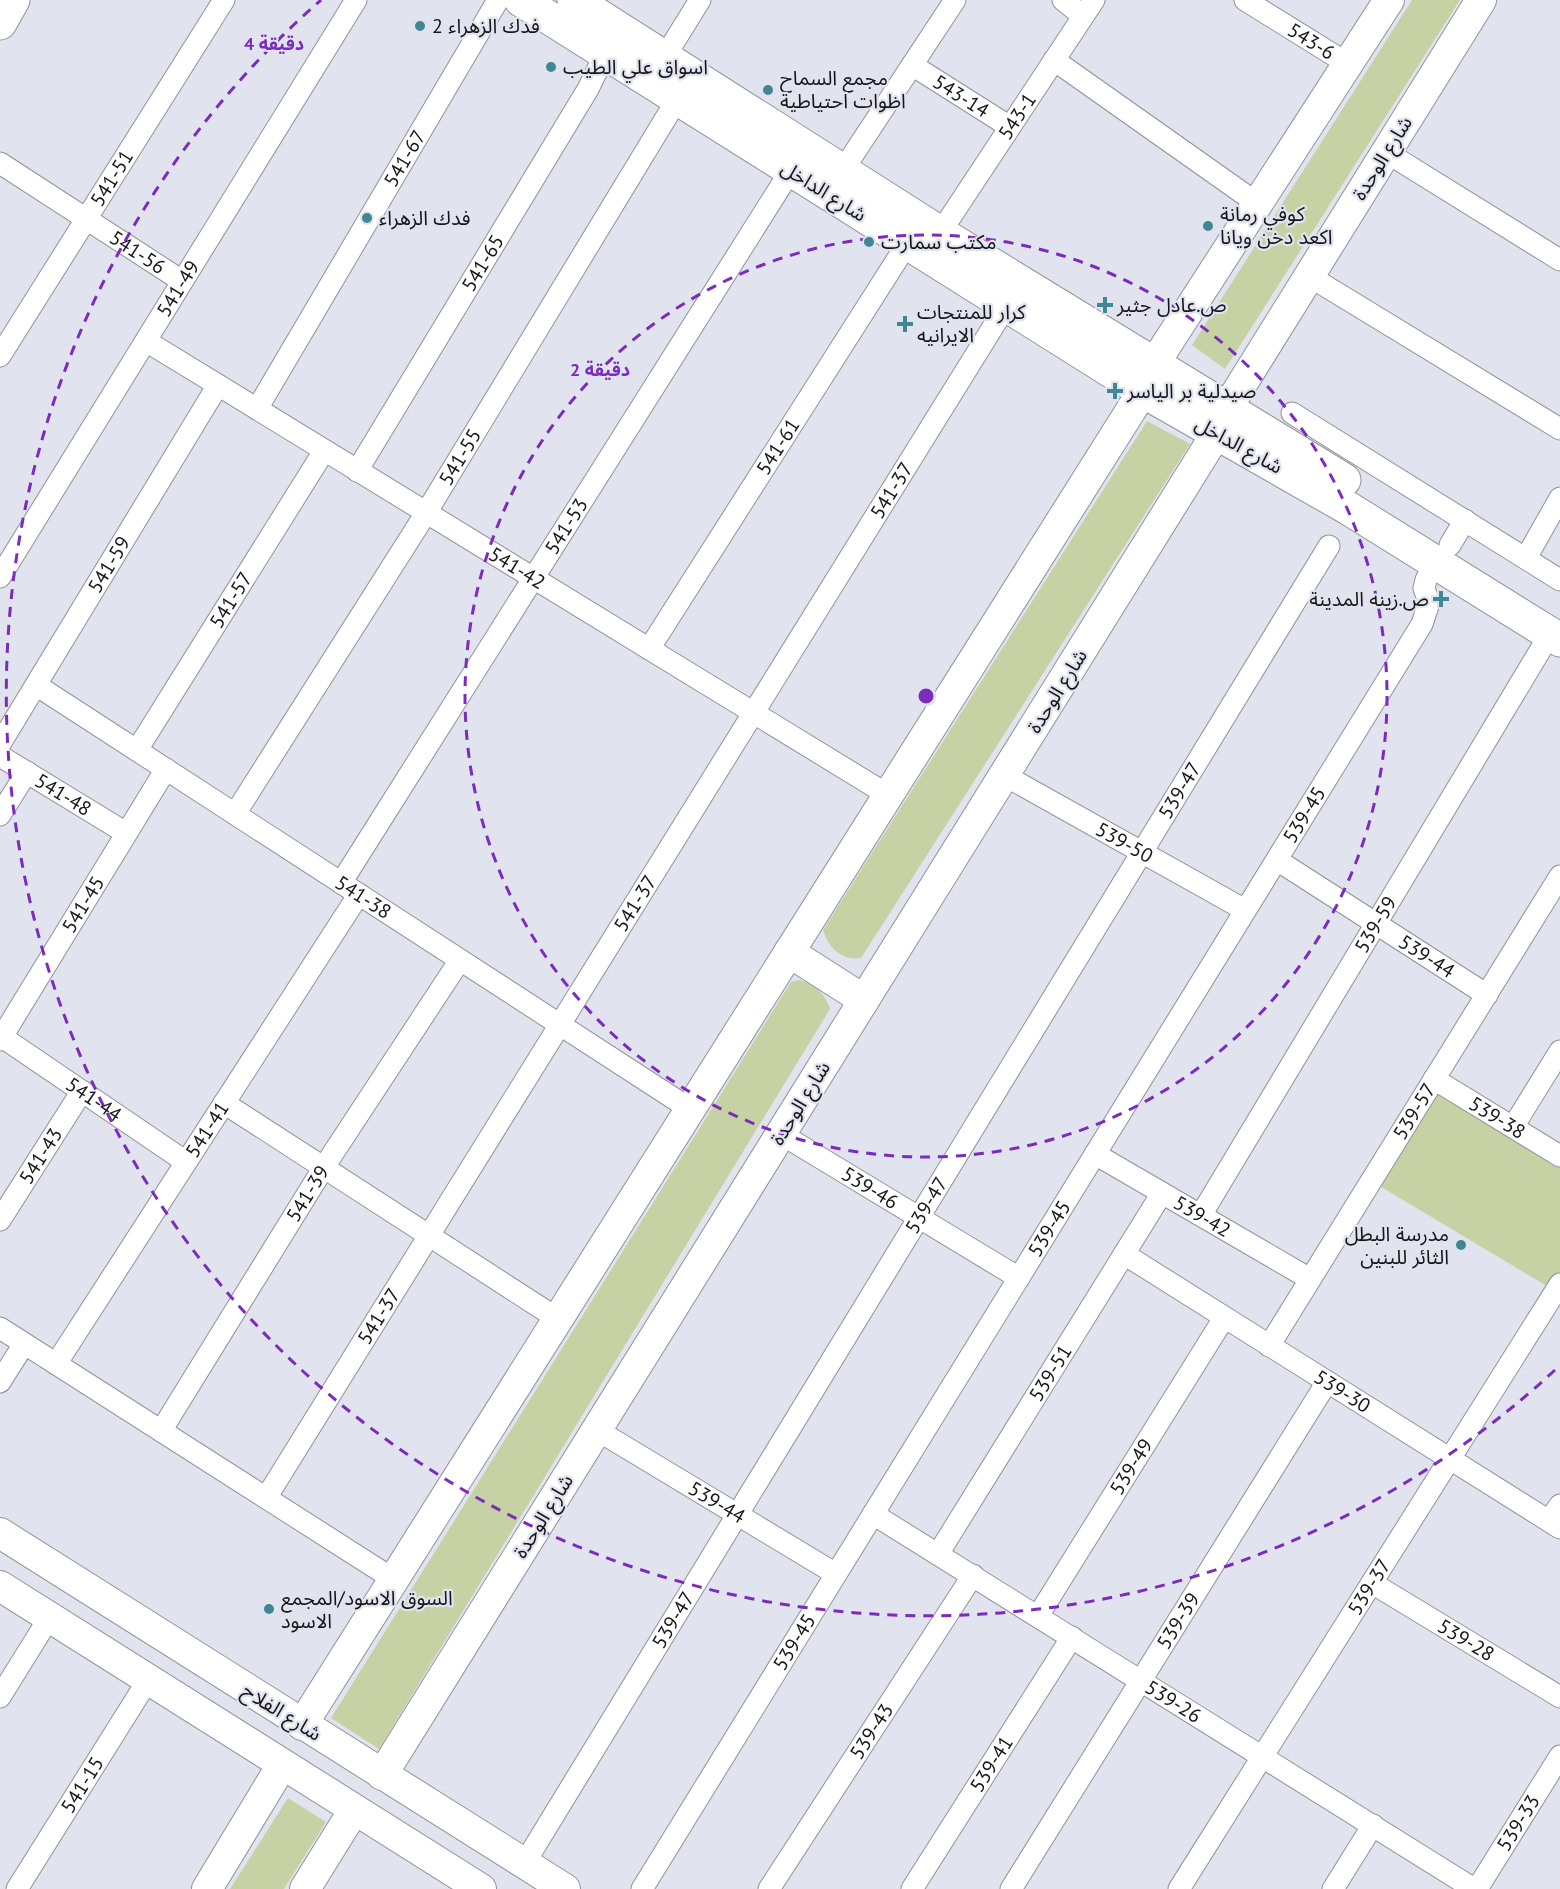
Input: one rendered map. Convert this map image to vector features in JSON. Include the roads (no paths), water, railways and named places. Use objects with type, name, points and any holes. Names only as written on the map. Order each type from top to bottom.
[{"type":"main road","points":[[0,23],[13,0]]},
{"type":"main road","name":"شارع الداخل","points":[[521,0],[1006,306],[1149,378],[1222,420],[1450,542],[1557,629]]},
{"type":"main road","name":"شارع الداخل","points":[[574,0],[940,233],[1149,378]]},
{"type":"street","name":"541-51","points":[[0,356],[224,0]]},
{"type":"street","name":"541-49","points":[[0,577],[356,0]]},
{"type":"street","name":"541-67","points":[[257,409],[498,0]]},
{"type":"street","points":[[664,58],[700,0]]},
{"type":"street","points":[[843,170],[955,0]]},
{"type":"street","points":[[1063,0],[1089,8]]},
{"type":"street","name":"543-6","points":[[1245,0],[1348,64]]},
{"type":"street","points":[[302,1725],[1258,204],[1389,0]]},
{"type":"street","name":"شارع الوحدة","points":[[382,1775],[1004,775],[1309,276],[1481,0]]},
{"type":"street","name":"543-1","points":[[940,233],[1089,8]]},
{"type":"street","name":"541-65","points":[[357,471],[588,89],[605,54]]},
{"type":"street","points":[[1054,60],[1258,204]]},
{"type":"street","name":"543-14","points":[[912,65],[1010,127]]},
{"type":"street","name":"541-55","points":[[235,814],[426,513],[678,98]]},
{"type":"street","points":[[1386,152],[1560,260]]},
{"type":"street","name":"541-56","points":[[0,164],[183,282]]},
{"type":"street","name":"541-53","points":[[350,888],[533,578],[791,170]]},
{"type":"street","name":"541-61","points":[[650,649],[907,244]]},
{"type":"street","points":[[1309,276],[1560,429]]},
{"type":"street","name":"541-37","points":[[266,1498],[1006,306]]},
{"type":"street","name":"541-42","points":[[146,341],[888,795]]},
{"type":"street","name":"541-59","points":[[0,744],[218,385]]},
{"type":"street","points":[[1292,413],[1450,542],[1526,558],[1560,580]]},
{"type":"street","name":"541-57","points":[[136,750],[324,451]]},
{"type":"street","points":[[1526,558],[1560,498]]},
{"type":"street","name":"539-45","points":[[642,1889],[1422,624],[1429,603],[1424,588],[1426,580],[1450,542]]},
{"type":"street","name":"539-47","points":[[524,1864],[1329,546]]},
{"type":"street","name":"539-59","points":[[1201,1215],[1557,629]]},
{"type":"street","name":"541-38","points":[[36,685],[690,1109]]},
{"type":"street","name":"541-48","points":[[0,756],[126,833]]},
{"type":"street","name":"541-45","points":[[1,1039],[166,769]]},
{"type":"street","points":[[0,815],[27,772]]},
{"type":"street","name":"539-50","points":[[1004,775],[1245,910]]},
{"type":"street","name":"539-44","points":[[1277,860],[1486,995]]},
{"type":"street","name":"539-57","points":[[1269,1346],[1560,876]]},
{"type":"street","name":"541-41","points":[[56,1364],[224,1103],[350,888]]},
{"type":"street","points":[[789,952],[864,1000]]},
{"type":"street","name":"541-39","points":[[161,1431],[324,1167],[460,960]]},
{"type":"street","name":"541-44","points":[[1,1039],[186,1162]]},
{"type":"street","points":[[1512,1127],[1560,1051]]},
{"type":"street","name":"539-38","points":[[1434,1079],[1560,1156]]},
{"type":"street","name":"541-43","points":[[0,1220],[82,1091]]},
{"type":"street","points":[[224,1103],[558,1319]]},
{"type":"street","name":"539-46","points":[[781,1134],[1018,1278]]},
{"type":"street","name":"539-42","points":[[1095,1154],[1310,1279]]},
{"type":"street","name":"539-51","points":[[938,1554],[1162,1193]]},
{"type":"street","name":"539-30","points":[[1124,1254],[1450,1459],[1556,1518]]},
{"type":"street","name":"539-37","points":[[1179,1889],[1560,1284]]},
{"type":"street","name":"539-49","points":[[1038,1616],[1224,1318]]},
{"type":"street","points":[[0,1328],[393,1579]]},
{"type":"street","points":[[0,1382],[24,1344]]},
{"type":"street","name":"539-39","points":[[1011,1889],[1327,1382]]},
{"type":"street","name":"539-44","points":[[597,1430],[836,1574]]},
{"type":"street","name":"539-26","points":[[873,1514],[1476,1889]]},
{"type":"street","name":"شارع الفلاح","points":[[0,1533],[565,1889]]},
{"type":"street","name":"539-43","points":[[769,1889],[973,1575]]},
{"type":"street","name":"539-28","points":[[1372,1582],[1560,1697]]},
{"type":"street","points":[[0,1586],[481,1889]]},
{"type":"street","points":[[0,1697],[50,1618]]},
{"type":"street","name":"539-41","points":[[912,1889],[1072,1637]]},
{"type":"street","name":"541-15","points":[[17,1889],[148,1680]]},
{"type":"street","name":"539-33","points":[[1476,1889],[1560,1756]]},
{"type":"street","points":[[207,1889],[282,1765]]},
{"type":"street","points":[[305,1889],[354,1810]]},
{"type":"street","points":[[1333,1889],[1372,1825]]},
{"type":"place","name":"فدك الزهراء 2","points":[[420,26]]},
{"type":"place","name":"اسواق علي الطيب","points":[[551,67]]},
{"type":"place","name":"مجمع السماح اظوات احتياطية","points":[[768,90]]},
{"type":"place","name":"فدك الزهراء","points":[[367,218]]},
{"type":"place","name":"كوفي رمانة اكعد دخن ويانا","points":[[1208,226]]},
{"type":"place","name":"مكتب سمارت","points":[[869,242]]},
{"type":"place","name":"ص.عادل جثير","points":[[1105,305]]},
{"type":"place","name":"كرار للمنتجات الايرانيه","points":[[905,324]]},
{"type":"place","name":"صيدلية بر الياسر","points":[[1115,391]]},
{"type":"place","name":"ص.زينه المدينة","points":[[1441,599]]},
{"type":"place","name":"مدرسة البطل الثائر للبنين","points":[[1461,1245]]},
{"type":"place","name":"السوق الاسود/المجمع الاسود","points":[[269,1609]]}]
